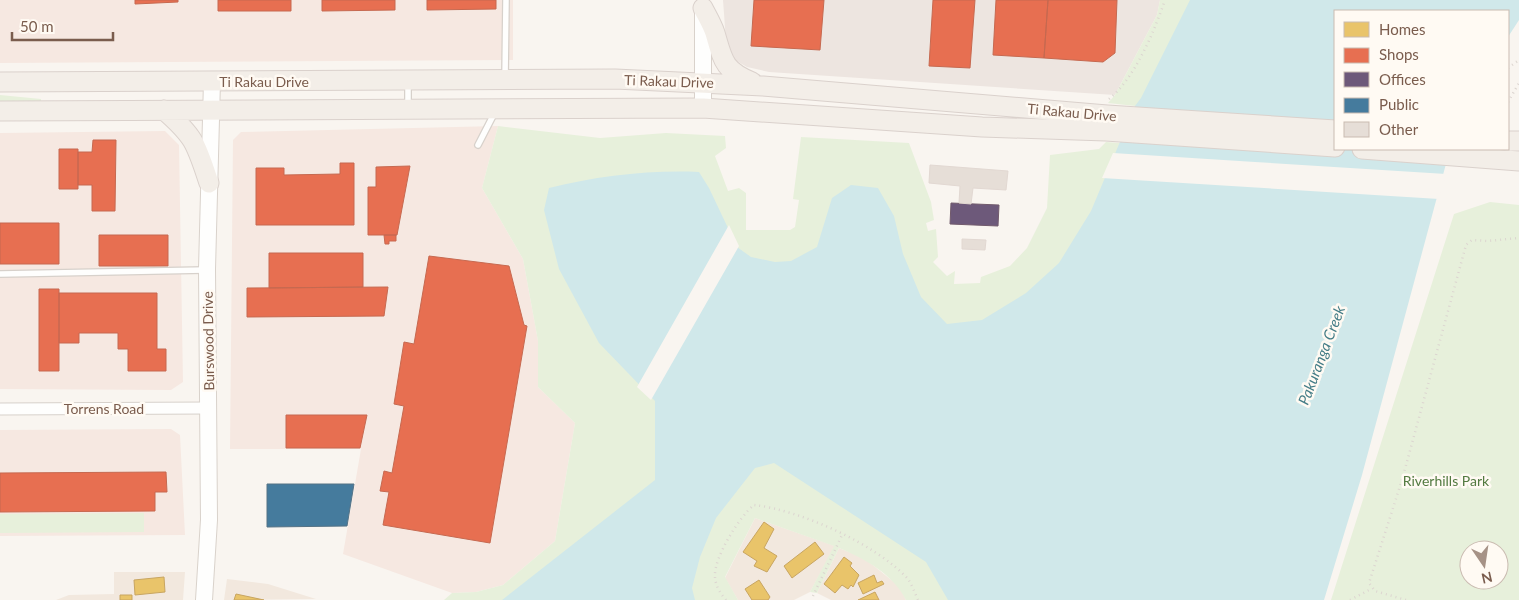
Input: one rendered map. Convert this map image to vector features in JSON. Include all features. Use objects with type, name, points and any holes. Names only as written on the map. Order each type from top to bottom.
[{"type":"main road","points":[[703,4],[726,66],[736,75],[763,86]]},
{"type":"main road","name":"Ti Rakau Drive","points":[[0,82],[615,79],[703,82],[1106,116],[1334,130]]},
{"type":"main road","name":"Ti Rakau Drive","points":[[0,111],[703,108],[982,127],[1106,116],[1334,147]]},
{"type":"main road","points":[[164,110],[190,134],[198,147],[209,183]]},
{"type":"main road","points":[[1376,150],[1519,161]]},
{"type":"street","points":[[703,4],[703,108]]},
{"type":"street","name":"Burswood Drive","points":[[204,600],[209,520],[207,270],[212,81]]},
{"type":"street","name":"Torrens Road","points":[[0,409],[209,408]]},
{"type":"lane","points":[[505,80],[506,0]]},
{"type":"lane","points":[[408,80],[408,109]]},
{"type":"lane","points":[[478,144],[497,108]]},
{"type":"lane","points":[[1,274],[207,270]]},
{"type":"path","points":[[1106,116],[1150,37],[1165,0]]},
{"type":"path","points":[[1509,100],[1519,83]]},
{"type":"path","points":[[1371,589],[1369,584],[1402,480],[1466,245],[1472,240],[1519,238]]},
{"type":"path","points":[[726,600],[718,590],[714,576],[717,562],[745,512],[754,505],[772,507],[843,533],[866,545],[896,568],[909,581],[918,600]]},
{"type":"path","points":[[813,596],[843,533]]},
{"type":"path","points":[[1350,600],[1371,589],[1406,600]]},
{"type":"shaded area","points":[[0,0],[513,0],[513,60],[0,63]]},
{"type":"shaded area","points":[[723,0],[1160,0],[1157,15],[1115,95],[769,72],[747,67],[735,60],[726,41]]},
{"type":"shaded area","points":[[498,126],[482,188],[523,259],[538,341],[538,387],[575,423],[555,541],[503,585],[476,592],[452,593],[343,554],[361,449],[230,449],[233,140],[241,132]]},
{"type":"shaded area","points":[[165,131],[179,145],[183,382],[171,390],[0,389],[0,133]]},
{"type":"shaded area","points":[[171,429],[180,435],[185,535],[0,536],[0,430]]},
{"type":"shaded area","points":[[755,518],[835,546],[810,592],[794,600],[738,600],[725,578]]},
{"type":"shaded area","points":[[839,548],[864,558],[900,587],[906,600],[831,600],[817,593]]},
{"type":"shaded area","points":[[114,572],[185,572],[183,600],[56,600],[69,595],[114,594]]},
{"type":"shaded area","points":[[227,579],[268,584],[316,599],[224,600]]},
{"type":"green space","points":[[1160,0],[1264,0],[1186,600],[906,600],[894,582],[877,568],[839,548],[817,593],[810,592],[834,546],[755,518],[725,577],[738,600],[444,600],[452,593],[476,592],[503,585],[555,541],[575,423],[538,387],[538,341],[523,259],[482,188],[498,126],[600,138],[666,133],[725,136],[726,148],[715,156],[728,191],[739,188],[746,193],[746,230],[790,230],[795,227],[799,200],[793,199],[801,137],[909,143],[931,202],[934,220],[926,223],[928,231],[936,229],[938,257],[933,262],[947,276],[955,271],[954,284],[980,283],[981,277],[1010,266],[1027,248],[1047,208],[1050,155],[1099,149],[1106,142],[1120,143],[1135,106],[1108,103],[1115,95],[1157,15]]},
{"type":"green space","points":[[0,95],[41,99],[41,101],[0,101]]},
{"type":"green space","name":"Riverhills Park","points":[[1490,202],[1519,205],[1519,600],[1331,600],[1454,214]]},
{"type":"green space","points":[[144,513],[144,532],[0,533],[0,514]]},
{"type":"water","name":"Pakuranga Creek","points":[[1190,0],[1519,0],[1519,20],[1509,35],[1509,10],[1334,10],[1334,150],[1450,150],[1362,475],[1324,600],[948,600],[926,562],[774,463],[755,468],[716,518],[700,557],[692,588],[695,600],[502,600],[655,480],[655,401],[599,343],[559,269],[544,210],[549,188],[623,175],[699,172],[709,188],[737,247],[751,257],[775,262],[791,261],[817,247],[832,198],[851,185],[878,188],[894,216],[903,254],[921,297],[947,324],[982,320],[1026,293],[1059,263],[1091,211],[1135,106],[1141,98]]},
{"type":"pier","points":[[1113,153],[1446,174],[1439,199],[1102,178]]},
{"type":"pier","points":[[729,225],[739,246],[651,400],[637,387]]},
{"type":"building: Homes","points":[[764,522],[774,529],[764,548],[777,556],[767,572],[754,566],[757,561],[743,552]]},
{"type":"building: Homes","points":[[815,542],[824,554],[792,578],[784,566]]},
{"type":"building: Homes","points":[[844,557],[852,563],[850,566],[859,575],[853,587],[851,585],[848,589],[842,585],[835,593],[824,584]]},
{"type":"building: Homes","points":[[874,575],[877,583],[882,581],[884,584],[863,594],[858,583]]},
{"type":"building: Homes","points":[[164,577],[165,592],[135,595],[134,580]]},
{"type":"building: Homes","points":[[759,580],[770,597],[768,600],[752,600],[745,589]]},
{"type":"building: Homes","points":[[875,592],[879,600],[858,600]]},
{"type":"building: Homes","points":[[236,594],[264,600],[234,600]]},
{"type":"building: Homes","points":[[120,595],[132,595],[132,600],[120,600]]},
{"type":"building: Shops","points":[[135,0],[178,0],[178,2],[135,4]]},
{"type":"building: Shops","points":[[218,0],[291,0],[291,11],[218,11]]},
{"type":"building: Shops","points":[[322,0],[395,0],[395,10],[322,11]]},
{"type":"building: Shops","points":[[427,0],[496,0],[496,9],[427,10]]},
{"type":"building: Shops","points":[[754,0],[824,0],[820,50],[751,46]]},
{"type":"building: Shops","points":[[933,0],[975,0],[970,68],[929,66]]},
{"type":"building: Shops","points":[[996,0],[1048,0],[1044,58],[993,55]]},
{"type":"building: Shops","points":[[1048,0],[1117,0],[1115,53],[1103,62],[1044,58]]},
{"type":"building: Shops","points":[[93,140],[116,140],[115,211],[92,211],[92,185],[78,185],[78,152],[92,152]]},
{"type":"building: Shops","points":[[59,149],[78,149],[78,189],[59,189]]},
{"type":"building: Shops","points":[[340,163],[354,163],[354,225],[256,225],[256,168],[284,168],[284,175],[340,174]]},
{"type":"building: Shops","points":[[410,166],[397,235],[368,235],[368,187],[376,187],[376,167]]},
{"type":"building: Shops","points":[[0,223],[59,223],[59,264],[0,264]]},
{"type":"building: Shops","points":[[99,235],[168,235],[168,266],[99,266]]},
{"type":"building: Shops","points":[[384,235],[396,235],[396,241],[389,241],[389,244],[385,244]]},
{"type":"building: Shops","points":[[269,253],[363,253],[363,287],[269,288]]},
{"type":"building: Shops","points":[[429,256],[509,266],[524,325],[527,326],[490,543],[383,525],[389,492],[380,491],[384,471],[392,473],[404,406],[394,404],[404,342],[414,344]]},
{"type":"building: Shops","points":[[388,287],[384,316],[247,317],[247,288]]},
{"type":"building: Shops","points":[[39,289],[59,289],[59,371],[39,371]]},
{"type":"building: Shops","points":[[59,293],[157,293],[157,349],[166,349],[166,371],[128,371],[128,349],[118,349],[118,333],[79,333],[79,343],[59,343]]},
{"type":"building: Shops","points":[[286,415],[367,415],[360,448],[286,448]]},
{"type":"building: Shops","points":[[166,472],[167,492],[155,492],[155,511],[0,512],[0,473]]},
{"type":"building: Offices","points":[[951,203],[999,205],[998,226],[950,224]]},
{"type":"building: Public","points":[[267,484],[354,484],[347,526],[267,527]]},
{"type":"building: Other","points":[[930,165],[1008,171],[1006,190],[973,188],[971,204],[959,203],[960,186],[929,183]]},
{"type":"building: Other","points":[[962,239],[986,240],[985,250],[962,249]]}]
